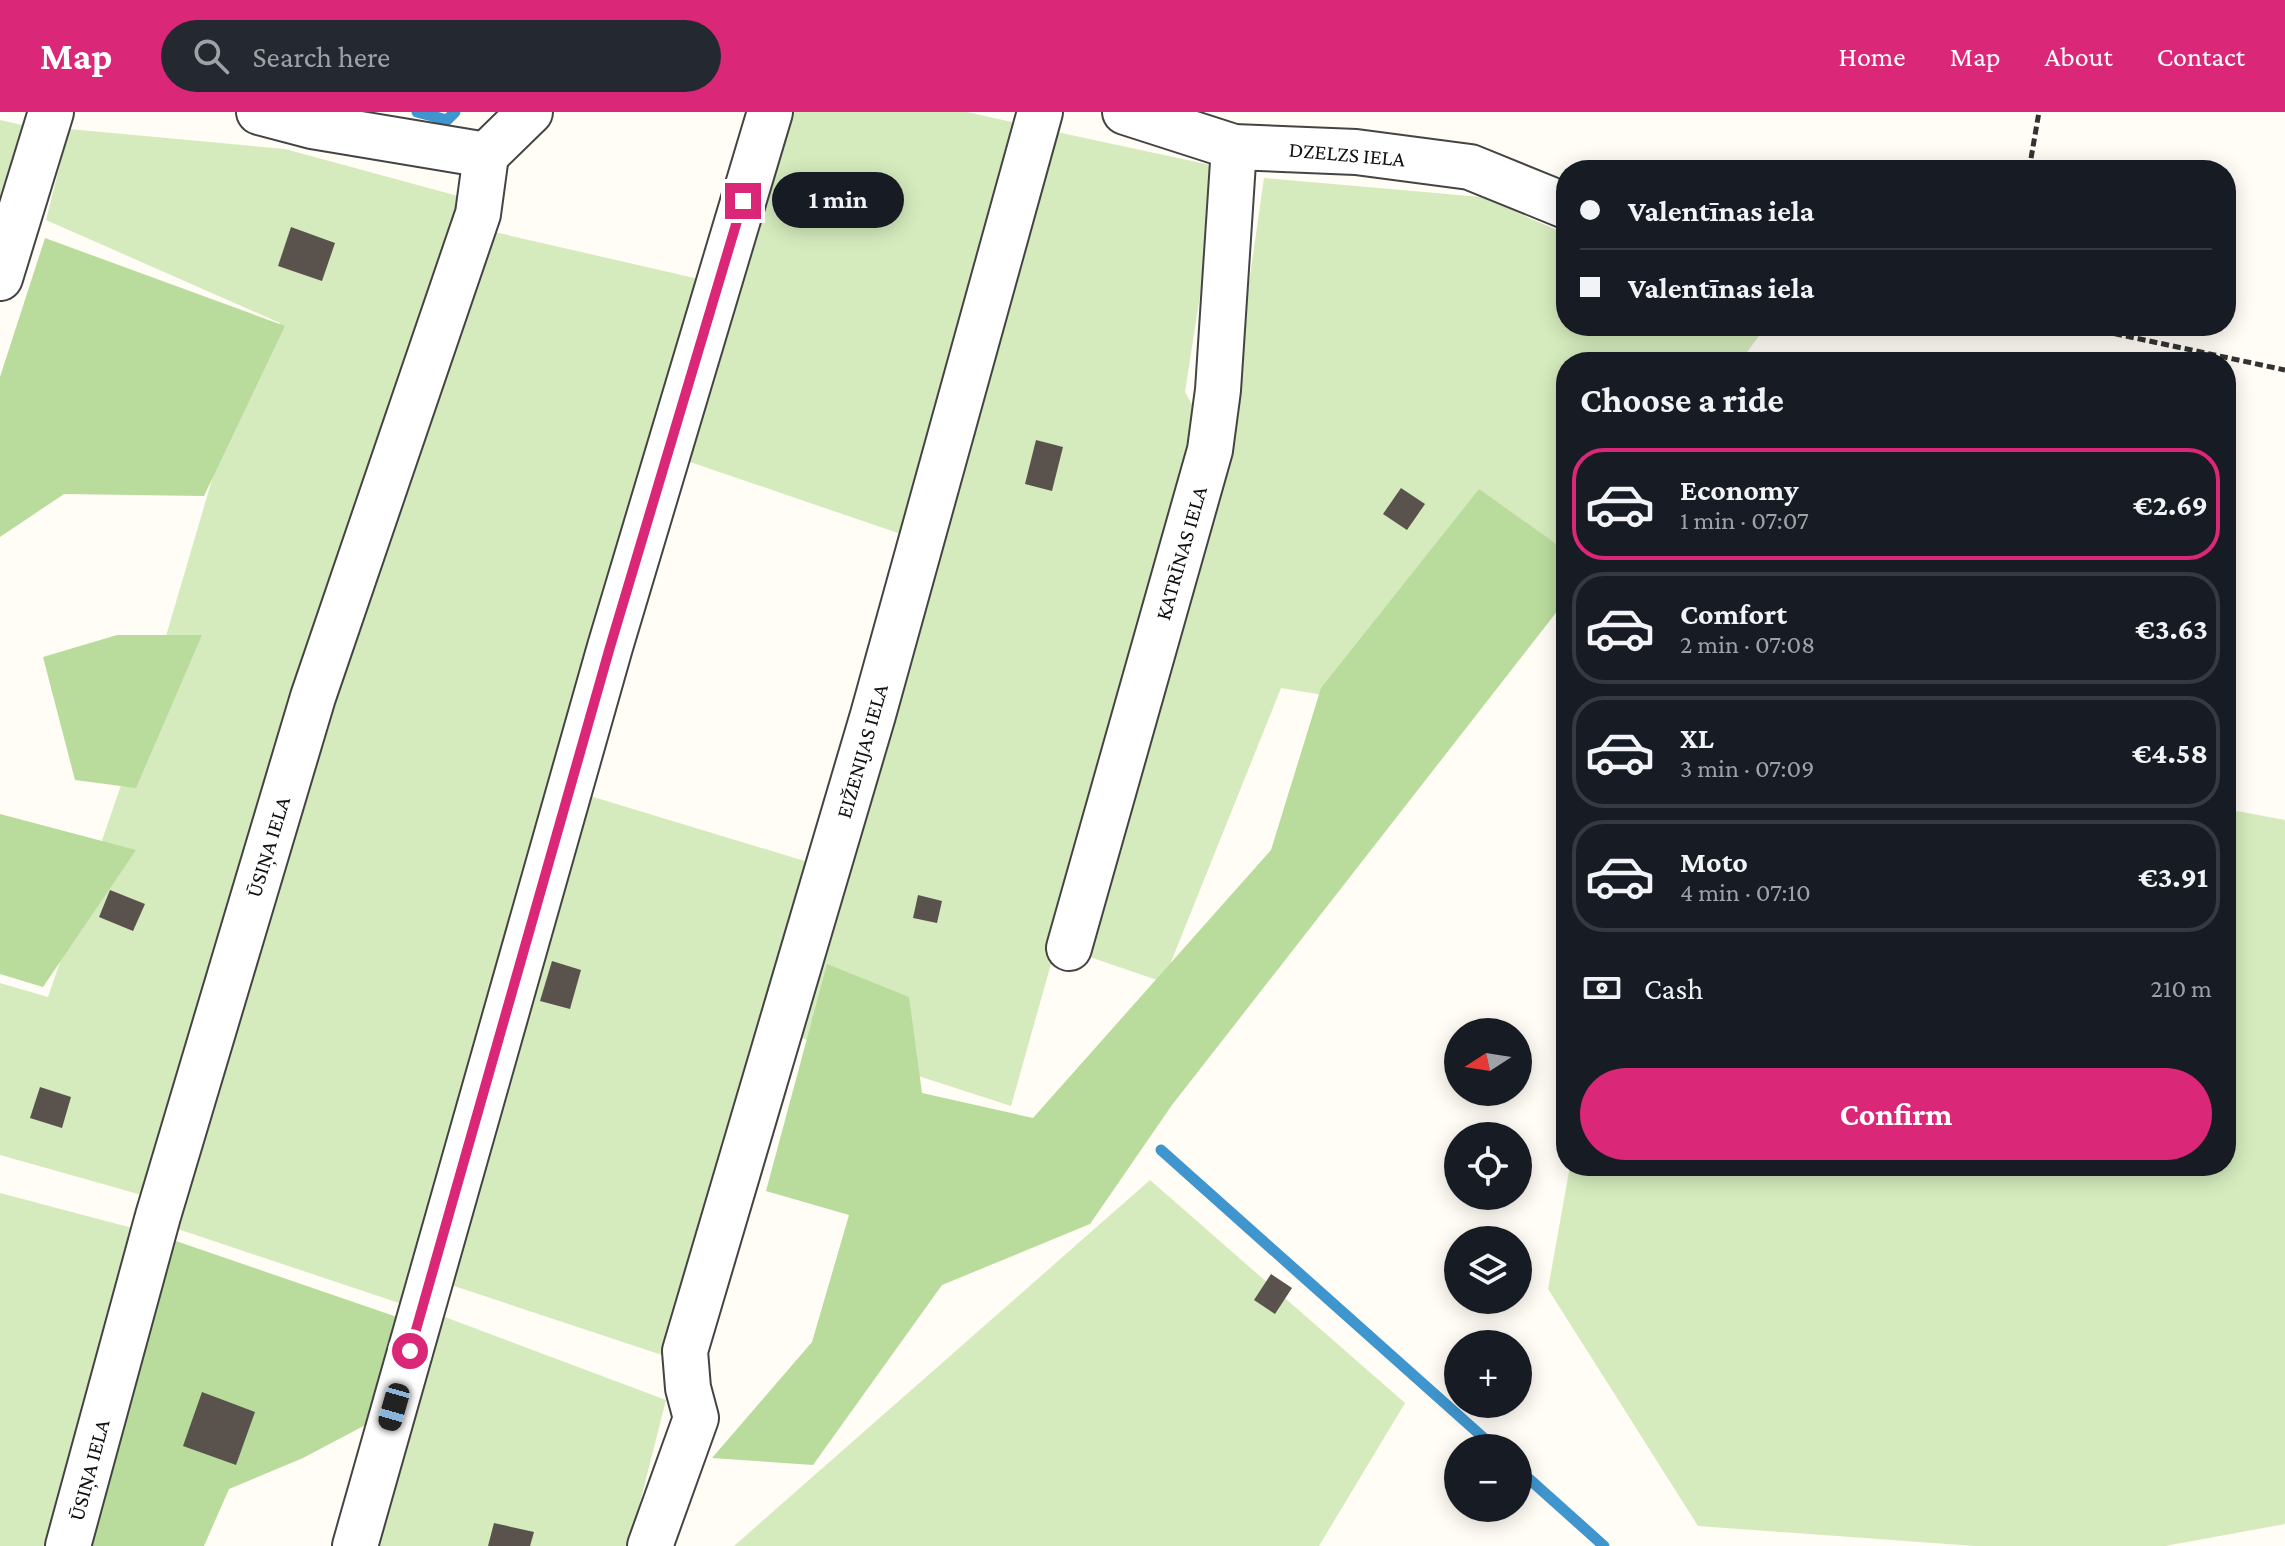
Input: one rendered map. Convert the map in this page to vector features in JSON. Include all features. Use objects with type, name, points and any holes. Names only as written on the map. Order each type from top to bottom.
[{"type":"street","points":[[0,278],[51,112]]},
{"type":"street","points":[[259,112],[312,126],[486,155],[530,112]]},
{"type":"street","points":[[355,1546],[606,662],[770,112]]},
{"type":"street","name":"EIŽENIJAS IELA","points":[[650,1546],[696,1418],[688,1388],[685,1351],[873,715],[1040,112]]},
{"type":"street","name":"DZELZS IELA","points":[[1125,112],[1234,147],[1356,152],[1470,167],[1556,202]]},
{"type":"street","name":"KATRĪNAS IELA","points":[[1069,948],[1210,450],[1218,390],[1234,147]]},
{"type":"street","name":"ŪSIŅA IELA","points":[[68,1546],[158,1216],[313,697],[478,214],[486,155]]},
{"type":"path","points":[[2031,160],[2039,112]]},
{"type":"path","points":[[2126,336],[2201,352]]},
{"type":"path","points":[[2236,360],[2285,370]]},
{"type":"green space","points":[[790,112],[967,112],[1016,123],[901,534],[687,461]]},
{"type":"green space","points":[[0,120],[35,128],[0,239]]},
{"type":"green space","points":[[69,129],[285,149],[469,199],[149,1197],[0,1155],[0,983],[48,997],[129,762],[221,449],[280,323],[46,220]]},
{"type":"green space","points":[[1052,131],[1220,167],[1185,392],[1203,424],[1011,1106],[798,1037]]},
{"type":"green space","points":[[1264,178],[1481,197],[1556,230],[1556,336],[1759,336],[1747,352],[1556,352],[1556,592],[1353,700],[1281,688],[1163,982],[1081,954],[1228,430]]},
{"type":"green space","points":[[490,231],[703,280],[402,1304],[163,1224]]},
{"type":"green space","points":[[45,238],[285,326],[204,496],[64,494],[0,537],[0,377]]},
{"type":"green space","points":[[1479,489],[1556,544],[1556,613],[1172,1105],[1090,1224],[942,1285],[813,1465],[712,1458],[812,1342],[849,1215],[766,1191],[827,964],[909,997],[922,1093],[1033,1118],[1271,850],[1321,688]]},
{"type":"green space","points":[[117,635],[202,635],[136,788],[75,780],[43,657]]},
{"type":"green space","points":[[590,796],[808,862],[665,1356],[442,1282]]},
{"type":"green space","points":[[2236,811],[2285,820],[2285,1524],[2165,1546],[1975,1546],[1698,1526],[1548,1289],[1568,1176],[2236,1176]]},
{"type":"green space","points":[[0,814],[136,850],[43,987],[0,974]]},
{"type":"green space","points":[[1150,1180],[1405,1403],[1319,1546],[734,1546]]},
{"type":"green space","points":[[0,1193],[136,1229],[48,1546],[0,1546]]},
{"type":"green space","points":[[170,1239],[400,1318],[373,1421],[303,1458],[229,1489],[204,1546],[82,1546]]},
{"type":"green space","points":[[437,1314],[666,1400],[629,1546],[370,1546]]},
{"type":"building","points":[[291,227],[335,243],[322,281],[278,266]]},
{"type":"building","points":[[1036,440],[1063,447],[1052,491],[1025,484]]},
{"type":"building","points":[[1401,488],[1425,504],[1407,530],[1383,514]]},
{"type":"building","points":[[110,890],[145,904],[133,931],[99,917]]},
{"type":"building","points":[[918,895],[942,901],[937,923],[913,918]]},
{"type":"building","points":[[552,961],[581,970],[570,1009],[540,1001]]},
{"type":"building","points":[[40,1087],[71,1097],[62,1128],[30,1118]]},
{"type":"building","points":[[1271,1274],[1292,1288],[1275,1314],[1254,1300]]},
{"type":"building","points":[[202,1392],[255,1412],[236,1465],[183,1446]]},
{"type":"building","points":[[494,1523],[534,1532],[530,1546],[488,1546]]},
{"type":"waterway","points":[[417,112],[447,120],[455,112]]},
{"type":"waterway","points":[[1161,1150],[1479,1434]]},
{"type":"waterway","points":[[1532,1482],[1604,1546]]},
{"type":"route","points":[[410,1351],[610,647],[743,201]]}]
